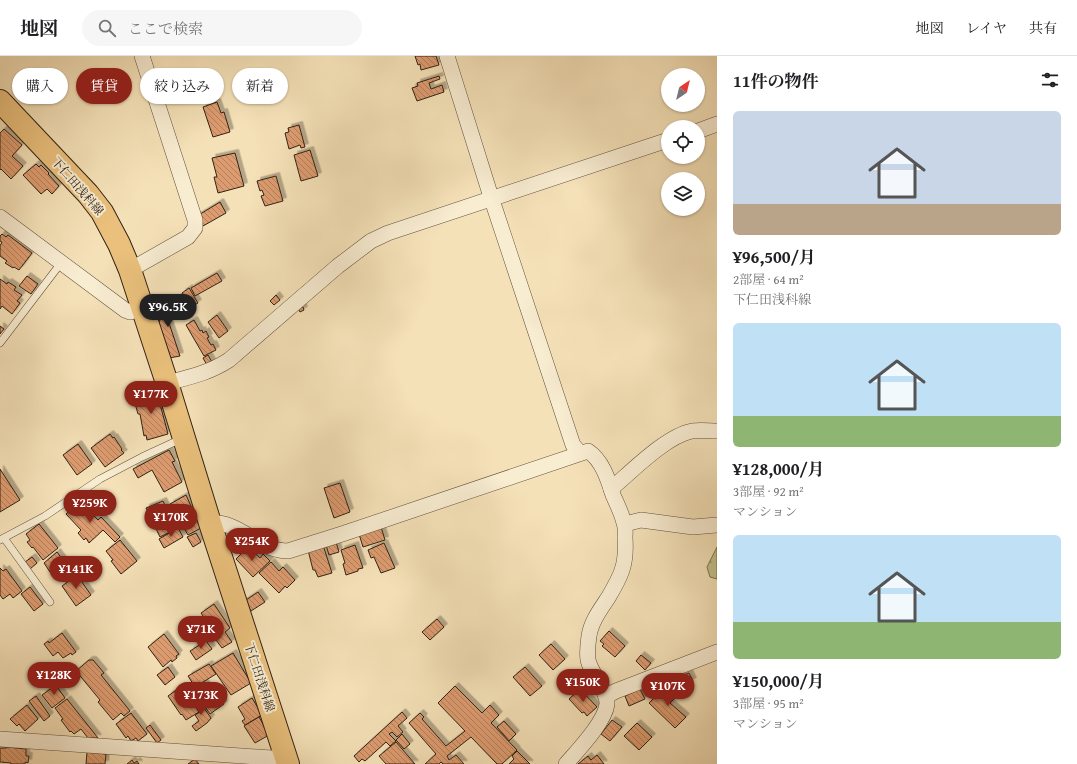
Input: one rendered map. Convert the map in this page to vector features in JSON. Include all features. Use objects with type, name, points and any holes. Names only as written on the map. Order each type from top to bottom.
[{"type":"main road","name":"下仁田浅科線","points":[[0,101],[69,174],[102,212],[120,244],[167,383],[210,523],[287,761]]},
{"type":"street","points":[[130,270],[188,237],[195,228],[195,220],[142,56]]},
{"type":"street","points":[[447,56],[491,198],[573,445],[580,453]]},
{"type":"street","points":[[705,128],[717,124]]},
{"type":"street","points":[[167,383],[203,374],[216,369],[229,360],[338,266],[371,241],[388,233],[661,142]]},
{"type":"street","points":[[0,217],[125,310],[130,312],[143,309]]},
{"type":"street","points":[[611,489],[655,451],[677,438],[691,431],[717,431]]},
{"type":"street","points":[[210,523],[218,522],[228,525],[270,548],[288,551],[574,457],[580,453],[588,451],[594,455],[599,462],[625,524],[625,563],[621,575],[592,624],[588,641],[588,660],[593,673],[606,696],[607,704],[597,727],[566,764]]},
{"type":"street","points":[[625,524],[641,520],[693,527],[717,525]]},
{"type":"street","points":[[606,696],[717,652]]},
{"type":"street","points":[[0,739],[287,761]]},
{"type":"lane","points":[[0,343],[62,263]]},
{"type":"lane","points":[[50,602],[2,539],[45,516],[100,479],[142,457],[184,438]]},
{"type":"green space","points":[[717,547],[717,579],[710,577],[707,567]]},
{"type":"building","points":[[415,56],[436,56],[439,65],[421,70],[420,64],[418,65]]},
{"type":"building","points":[[439,76],[440,79],[429,83],[431,89],[442,85],[444,92],[417,101],[412,88],[418,86],[417,83]]},
{"type":"building","points":[[211,104],[218,104],[221,113],[224,112],[230,132],[213,137],[203,107]]},
{"type":"building","points":[[299,125],[305,147],[301,148],[300,145],[289,149],[285,133],[289,132],[288,128]]},
{"type":"building","points":[[4,129],[22,145],[12,156],[23,166],[11,179],[1,169],[0,170],[0,133]]},
{"type":"building","points":[[310,150],[318,176],[301,181],[294,155]]},
{"type":"building","points":[[235,153],[244,186],[218,193],[214,177],[217,177],[212,158]]},
{"type":"building","points":[[36,164],[39,167],[41,165],[59,186],[52,194],[47,189],[41,194],[23,175]]},
{"type":"building","points":[[276,176],[283,201],[265,206],[261,196],[264,195],[262,190],[260,191],[257,181]]},
{"type":"building","points":[[220,202],[226,213],[203,226],[197,216]]},
{"type":"building","points":[[2,234],[6,237],[8,235],[32,253],[19,270],[5,263],[7,261],[0,256],[0,246],[2,242],[0,241],[0,236]]},
{"type":"building","points":[[217,273],[222,281],[195,296],[191,288]]},
{"type":"building","points":[[27,276],[38,284],[31,294],[19,286]]},
{"type":"building","points":[[0,279],[7,284],[8,282],[16,287],[14,290],[22,295],[17,301],[20,303],[12,314],[2,306],[0,309]]},
{"type":"building","points":[[189,288],[198,303],[181,313],[174,300],[183,295],[182,293]]},
{"type":"building","points":[[276,295],[280,300],[274,305],[270,301]]},
{"type":"building","points":[[173,301],[180,313],[168,320],[180,356],[169,358],[157,322],[160,321],[155,310]]},
{"type":"building","points":[[303,307],[304,310],[300,312],[298,308]]},
{"type":"building","points":[[217,315],[228,331],[219,338],[208,322]]},
{"type":"building","points":[[194,320],[200,331],[202,330],[203,333],[206,331],[209,337],[207,338],[216,350],[204,356],[186,325]]},
{"type":"building","points":[[0,326],[4,329],[0,334]]},
{"type":"building","points":[[208,355],[212,362],[207,365],[203,358]]},
{"type":"building","points":[[156,389],[168,434],[147,440],[146,435],[144,436],[140,414],[138,414],[134,400],[136,400],[135,395]]},
{"type":"building","points":[[110,434],[113,438],[114,437],[124,453],[105,467],[91,448]]},
{"type":"building","points":[[78,444],[92,464],[77,475],[63,455]]},
{"type":"building","points":[[169,450],[175,461],[172,462],[182,482],[164,492],[152,470],[138,478],[133,469]]},
{"type":"building","points":[[0,469],[20,500],[0,512]]},
{"type":"building","points":[[340,483],[350,512],[334,518],[324,488]]},
{"type":"building","points":[[186,495],[201,528],[188,535],[170,504]]},
{"type":"building","points":[[80,501],[98,520],[101,517],[120,537],[115,542],[103,530],[89,543],[86,538],[84,540],[78,533],[81,530],[66,514]]},
{"type":"building","points":[[163,501],[176,529],[160,537],[146,508]]},
{"type":"building","points":[[39,524],[58,548],[43,560],[27,542],[30,540],[26,534]]},
{"type":"building","points":[[381,527],[385,540],[363,547],[359,534]]},
{"type":"building","points":[[178,528],[183,537],[164,548],[159,539]]},
{"type":"building","points":[[196,533],[201,542],[193,547],[187,537]]},
{"type":"building","points":[[120,540],[137,561],[121,574],[111,561],[113,560],[106,551]]},
{"type":"building","points":[[336,542],[339,552],[329,555],[326,545]]},
{"type":"building","points":[[384,543],[395,568],[381,573],[374,557],[371,558],[368,550]]},
{"type":"building","points":[[323,545],[332,573],[318,577],[315,570],[313,570],[308,550]]},
{"type":"building","points":[[355,545],[363,568],[346,575],[343,564],[345,563],[341,550]]},
{"type":"building","points":[[248,547],[260,558],[263,554],[270,561],[253,577],[236,559]]},
{"type":"building","points":[[57,552],[71,571],[59,580],[52,570],[50,572],[44,563]]},
{"type":"building","points":[[32,557],[37,563],[30,569],[25,562]]},
{"type":"building","points":[[271,562],[279,571],[283,567],[295,580],[287,588],[285,586],[279,593],[259,573]]},
{"type":"building","points":[[0,568],[3,571],[6,569],[22,591],[13,598],[10,594],[3,599],[0,595]]},
{"type":"building","points":[[77,575],[91,595],[76,606],[62,586]]},
{"type":"building","points":[[30,587],[43,604],[34,611],[21,594]]},
{"type":"building","points":[[258,592],[265,602],[251,611],[243,602]]},
{"type":"building","points":[[214,604],[230,628],[225,632],[232,642],[222,648],[210,632],[212,630],[201,613]]},
{"type":"building","points":[[437,619],[444,627],[430,640],[422,632]]},
{"type":"building","points":[[609,631],[625,646],[615,657],[602,646],[604,644],[600,641]]},
{"type":"building","points":[[62,633],[76,652],[63,658],[58,652],[53,656],[44,644],[48,641],[49,643]]},
{"type":"building","points":[[164,634],[179,654],[176,656],[177,658],[172,662],[171,660],[163,667],[148,647]]},
{"type":"building","points":[[206,641],[212,649],[196,660],[190,651]]},
{"type":"building","points":[[551,644],[565,659],[553,670],[539,655]]},
{"type":"building","points":[[233,653],[251,683],[231,695],[211,666]]},
{"type":"building","points":[[641,655],[651,663],[645,670],[636,661]]},
{"type":"building","points":[[89,660],[93,660],[104,673],[101,675],[130,711],[124,716],[121,713],[113,720],[98,702],[100,700],[76,671]]},
{"type":"building","points":[[209,664],[216,674],[195,687],[188,676]]},
{"type":"building","points":[[168,667],[175,677],[165,685],[157,675]]},
{"type":"building","points":[[525,667],[542,686],[530,696],[513,677]]},
{"type":"building","points":[[689,673],[693,681],[684,685],[680,677]]},
{"type":"building","points":[[204,682],[211,692],[200,700],[193,690]]},
{"type":"building","points":[[56,685],[65,698],[52,708],[42,695]]},
{"type":"building","points":[[667,685],[678,695],[670,703],[686,717],[675,728],[649,703]]},
{"type":"building","points":[[182,686],[199,712],[186,720],[168,696]]},
{"type":"building","points":[[455,686],[482,713],[490,705],[499,715],[491,723],[517,750],[502,764],[497,764],[471,737],[447,756],[449,760],[456,755],[464,764],[443,764],[441,762],[439,764],[425,764],[436,754],[409,723],[420,713],[424,717],[422,719],[446,746],[465,731],[438,703]]},
{"type":"building","points":[[580,689],[597,707],[587,716],[584,712],[582,713],[569,699]]},
{"type":"building","points":[[640,689],[645,699],[629,706],[625,696]]},
{"type":"building","points":[[211,693],[216,700],[220,698],[224,704],[210,714],[200,700]]},
{"type":"building","points":[[36,696],[50,716],[44,721],[29,701]]},
{"type":"building","points":[[197,698],[211,718],[196,731],[192,726],[199,721],[195,715],[200,712],[193,701]]},
{"type":"building","points":[[252,698],[262,715],[245,725],[242,721],[245,719],[238,707]]},
{"type":"building","points":[[67,699],[98,738],[88,738],[81,729],[74,734],[71,731],[70,732],[61,720],[63,719],[55,708]]},
{"type":"building","points":[[27,705],[38,719],[25,731],[19,724],[17,726],[10,719]]},
{"type":"building","points":[[402,712],[407,718],[398,726],[403,732],[397,737],[392,732],[389,734],[396,741],[390,746],[386,742],[365,761],[362,759],[359,762],[354,756]]},
{"type":"building","points":[[131,713],[147,734],[138,741],[136,738],[131,741],[128,736],[126,738],[116,724]]},
{"type":"building","points":[[259,717],[269,735],[255,743],[244,726]]},
{"type":"building","points":[[612,720],[622,727],[610,741],[601,734]]},
{"type":"building","points":[[504,721],[516,734],[509,741],[497,727]]},
{"type":"building","points":[[637,723],[652,737],[639,750],[624,736]]},
{"type":"building","points":[[150,725],[161,740],[157,743],[146,728]]},
{"type":"building","points":[[402,734],[410,744],[404,749],[396,740]]},
{"type":"building","points":[[396,742],[415,764],[386,764],[379,756]]},
{"type":"building","points":[[7,747],[26,749],[26,756],[29,756],[28,763],[11,764],[0,762],[0,748]]},
{"type":"building","points":[[517,751],[530,764],[509,764],[514,759],[512,756]]},
{"type":"building","points":[[87,752],[106,754],[105,764],[86,764]]},
{"type":"building","points":[[597,755],[604,764],[578,764],[588,756],[591,760]]},
{"type":"building","points":[[195,759],[199,764],[188,764]]},
{"type":"building","points":[[132,760],[134,763],[137,761],[139,764],[127,764]]}]
